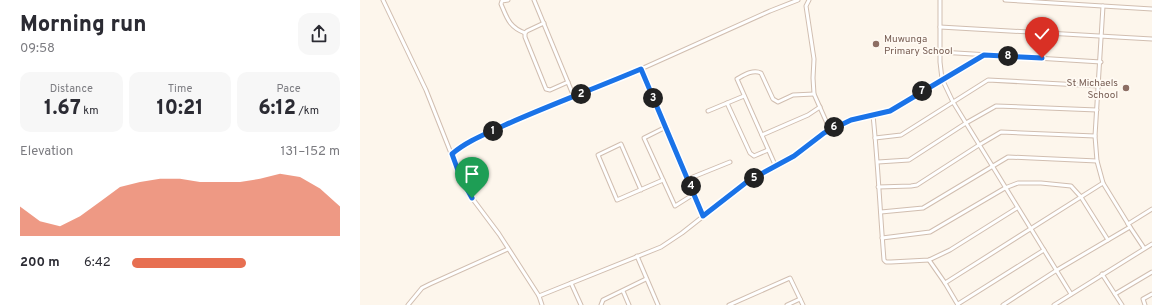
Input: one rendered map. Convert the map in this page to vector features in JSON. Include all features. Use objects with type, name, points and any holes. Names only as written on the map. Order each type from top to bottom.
[{"type":"street","points":[[383,0],[426,90],[460,176],[472,198],[499,234],[539,296],[542,305]]},
{"type":"street","points":[[508,0],[502,1],[501,4],[509,22],[516,30],[525,33],[544,23]]},
{"type":"street","points":[[534,0],[574,96]]},
{"type":"street","points":[[452,154],[468,142],[519,119],[641,69],[798,0]]},
{"type":"street","points":[[809,0],[806,6],[814,59],[814,94],[830,130]]},
{"type":"street","points":[[940,0],[940,52],[942,79],[953,102],[1030,230],[1057,270],[1070,294]]},
{"type":"street","points":[[1005,0],[1152,9]]},
{"type":"street","points":[[1104,6],[1098,86],[1096,136],[1097,160],[1103,183],[1144,248]]},
{"type":"street","points":[[940,27],[1152,39]]},
{"type":"street","points":[[525,33],[546,89],[550,90],[568,82]]},
{"type":"street","points":[[940,52],[1101,62]]},
{"type":"street","points":[[539,296],[668,243],[748,181],[794,156],[830,130],[851,120],[890,111],[984,55]]},
{"type":"street","points":[[641,69],[703,216]]},
{"type":"street","points":[[776,167],[737,79],[754,71],[761,73],[773,100],[776,102],[793,96],[814,94]]},
{"type":"street","points":[[875,138],[901,135],[988,80],[1098,86]]},
{"type":"street","points":[[708,111],[744,96]]},
{"type":"street","points":[[727,103],[750,153],[754,156],[768,150]]},
{"type":"street","points":[[878,162],[907,160],[966,123],[997,106],[1097,110]]},
{"type":"street","points":[[762,136],[808,115],[820,107]]},
{"type":"street","points":[[873,115],[878,162],[878,187],[882,238],[884,260],[886,262],[929,260],[950,250],[1017,208]]},
{"type":"street","points":[[666,127],[644,138],[675,206],[694,194]]},
{"type":"street","points":[[878,187],[911,186],[917,184],[979,144],[1001,132],[1096,136]]},
{"type":"street","points":[[641,190],[621,144],[598,155],[617,200],[641,190],[663,180]]},
{"type":"street","points":[[881,212],[923,208],[1009,157],[1097,160]]},
{"type":"street","points":[[688,180],[730,162]]},
{"type":"street","points":[[882,238],[930,232],[1005,188],[1018,183],[1069,185],[1081,197],[1108,240]]},
{"type":"street","points":[[945,283],[1103,183]]},
{"type":"street","points":[[1003,305],[1057,270],[1108,240],[1152,209]]},
{"type":"street","points":[[1054,305],[1152,244]]},
{"type":"street","points":[[408,305],[422,288],[508,249]]},
{"type":"street","points":[[929,260],[958,305],[1044,250]]},
{"type":"street","points":[[637,256],[658,305]]},
{"type":"street","points":[[1115,294],[1152,272]]},
{"type":"street","points":[[1102,274],[1122,305]]},
{"type":"street","points":[[729,305],[790,278],[803,305]]},
{"type":"street","points":[[601,305],[602,300],[646,279]]},
{"type":"street","points":[[571,283],[581,305]]},
{"type":"street","points":[[623,291],[629,305]]},
{"type":"street","points":[[1145,305],[1143,299],[1152,294]]},
{"type":"street","points":[[787,305],[800,299]]},
{"type":"place","name":"Muwunga Primary School","points":[[876,44]]},
{"type":"place","name":"St Michaels School","points":[[1126,88]]},
{"type":"route","points":[[472,198],[460,176],[452,154],[459,148],[468,142],[519,119],[641,69],[703,216],[748,181],[794,156],[824,133],[851,120],[890,111],[984,55],[1042,58]]}]
